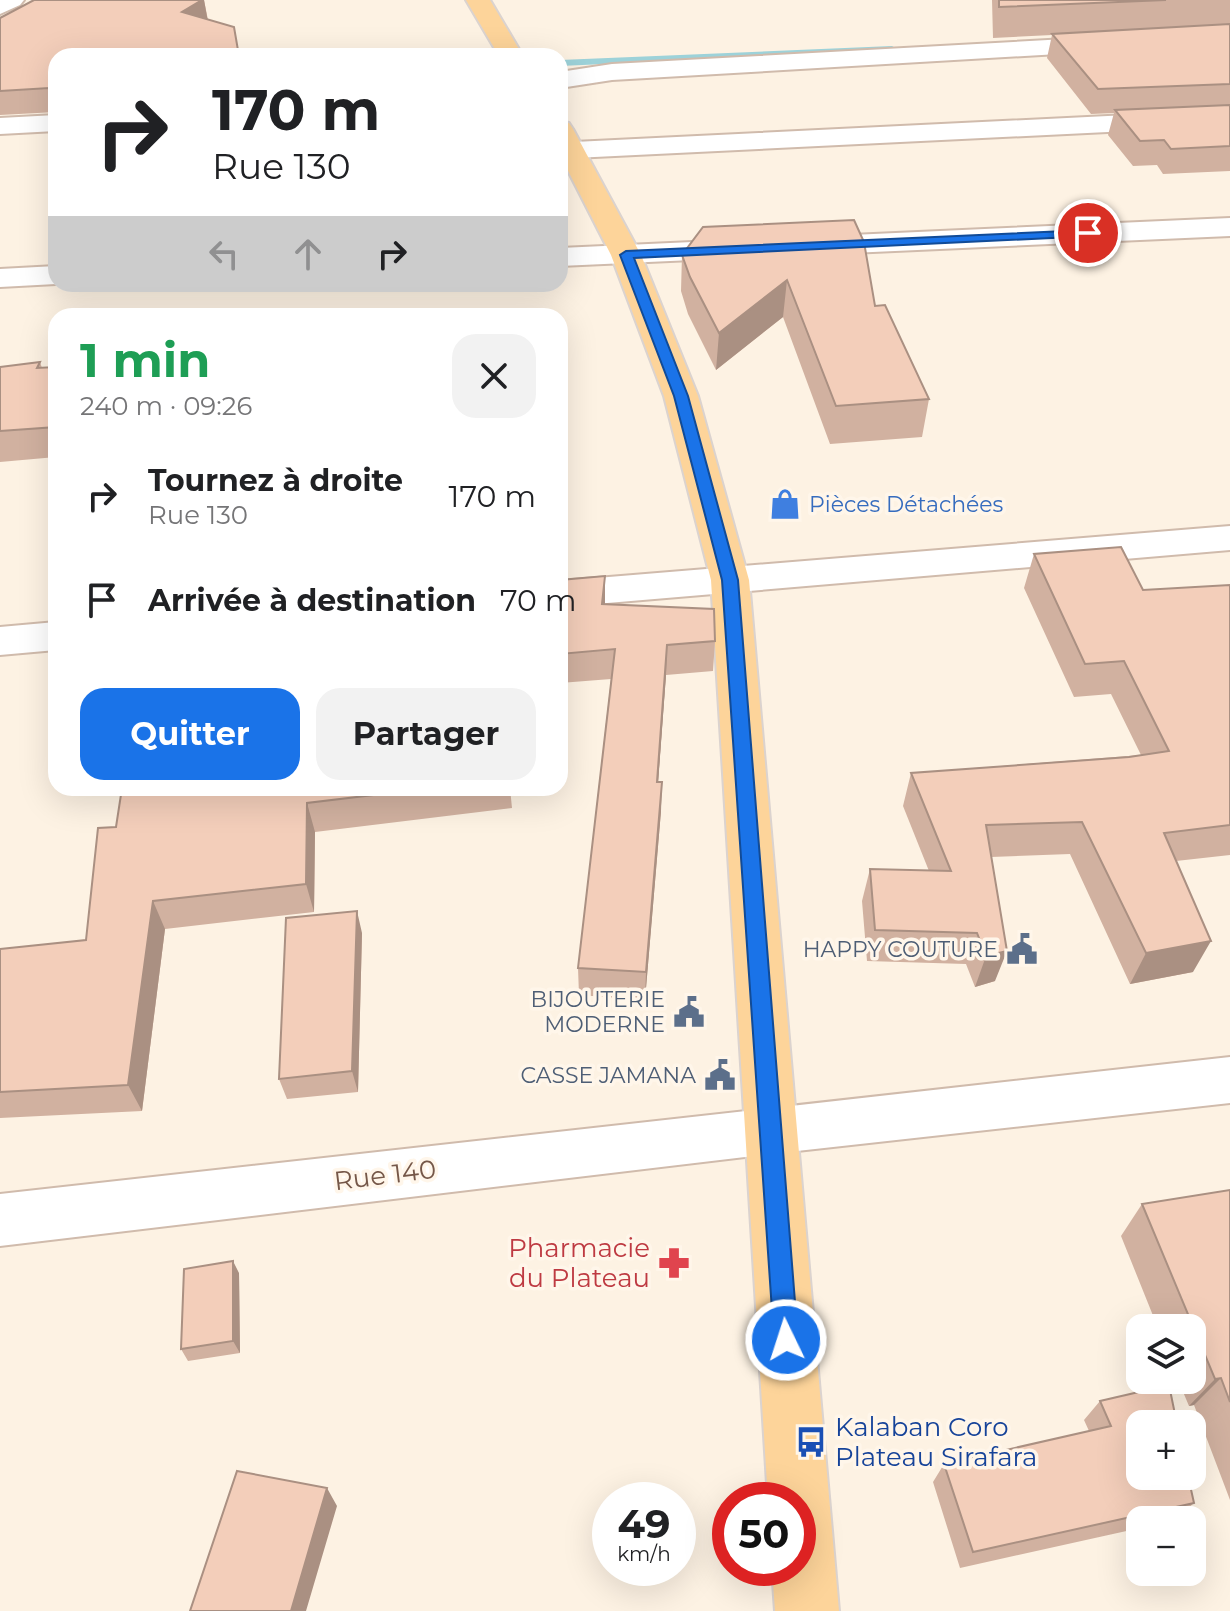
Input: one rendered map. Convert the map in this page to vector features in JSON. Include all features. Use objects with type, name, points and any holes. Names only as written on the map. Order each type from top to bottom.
[{"type":"main road","points":[[478,0],[506,48]]},
{"type":"main road","points":[[568,141],[626,255],[681,396],[730,580],[807,1611]]},
{"type":"street","points":[[0,7],[12,0]]},
{"type":"street","points":[[568,79],[612,72],[1230,37]]},
{"type":"street","points":[[568,139],[1230,118]]},
{"type":"street","points":[[0,126],[48,123]]},
{"type":"street","points":[[568,257],[1230,227]]},
{"type":"street","points":[[0,278],[48,275]]},
{"type":"street","points":[[568,593],[1230,538]]},
{"type":"street","points":[[0,641],[48,637]]},
{"type":"street","name":"Rue 140","points":[[0,1220],[1230,1080]]},
{"type":"building","points":[[34,0],[202,0],[182,12],[234,27],[238,48],[48,48],[48,88],[0,91],[0,18]]},
{"type":"building","points":[[999,0],[1166,0],[999,7]]},
{"type":"building","points":[[1230,24],[1230,84],[1098,89],[1052,34]]},
{"type":"building","points":[[1230,105],[1230,146],[1171,149],[1164,140],[1140,141],[1115,110]]},
{"type":"building","points":[[854,220],[864,242],[875,306],[885,305],[929,399],[836,406],[787,280],[719,333],[682,255],[703,227]]},
{"type":"building","points":[[40,362],[37,368],[48,367],[48,428],[0,431],[0,367]]},
{"type":"building","points":[[1121,547],[1143,590],[1230,585],[1230,825],[1164,833],[1211,941],[1146,953],[1082,822],[986,825],[1007,951],[986,956],[977,933],[875,930],[870,869],[951,871],[911,773],[1129,757],[1169,751],[1124,661],[1085,664],[1034,554]]},
{"type":"building","points":[[605,576],[602,604],[714,609],[715,641],[667,645],[657,782],[662,782],[646,972],[578,968],[615,649],[568,653],[568,579]]},
{"type":"building","points":[[121,796],[365,796],[307,803],[306,884],[153,901],[128,1085],[0,1092],[0,949],[86,940],[98,828],[116,827]]},
{"type":"building","points":[[357,911],[352,1071],[279,1079],[286,918]]},
{"type":"building","points":[[1230,1190],[1230,1402],[1221,1378],[1215,1379],[1206,1357],[1206,1314],[1188,1314],[1142,1204]]},
{"type":"building","points":[[233,1261],[233,1341],[181,1349],[184,1269]]},
{"type":"building","points":[[1130,1394],[1171,1394],[1174,1410],[1126,1410],[1126,1490],[1191,1490],[1194,1503],[1180,1506],[1126,1506],[1126,1518],[973,1552],[944,1464],[1111,1426],[1100,1401]]},
{"type":"building","points":[[237,1471],[327,1488],[291,1611],[190,1611]]},
{"type":"waterway","points":[[568,63],[892,49]]},
{"type":"place","name":"Pièces Détachées","points":[[785,504]]},
{"type":"place","name":"HAPPY COUTURE","points":[[1022,949]]},
{"type":"place","name":"BIJOUTERIE MODERNE","points":[[689,1012]]},
{"type":"place","name":"CASSE JAMANA","points":[[720,1075]]},
{"type":"place","name":"Pharmacie du Plateau","points":[[674,1263]]},
{"type":"place","name":"Kalaban Coro Plateau Sirafara","points":[[811,1442]]},
{"type":"route","points":[[786,1340],[730,580],[681,396],[626,255],[1088,233]]}]
